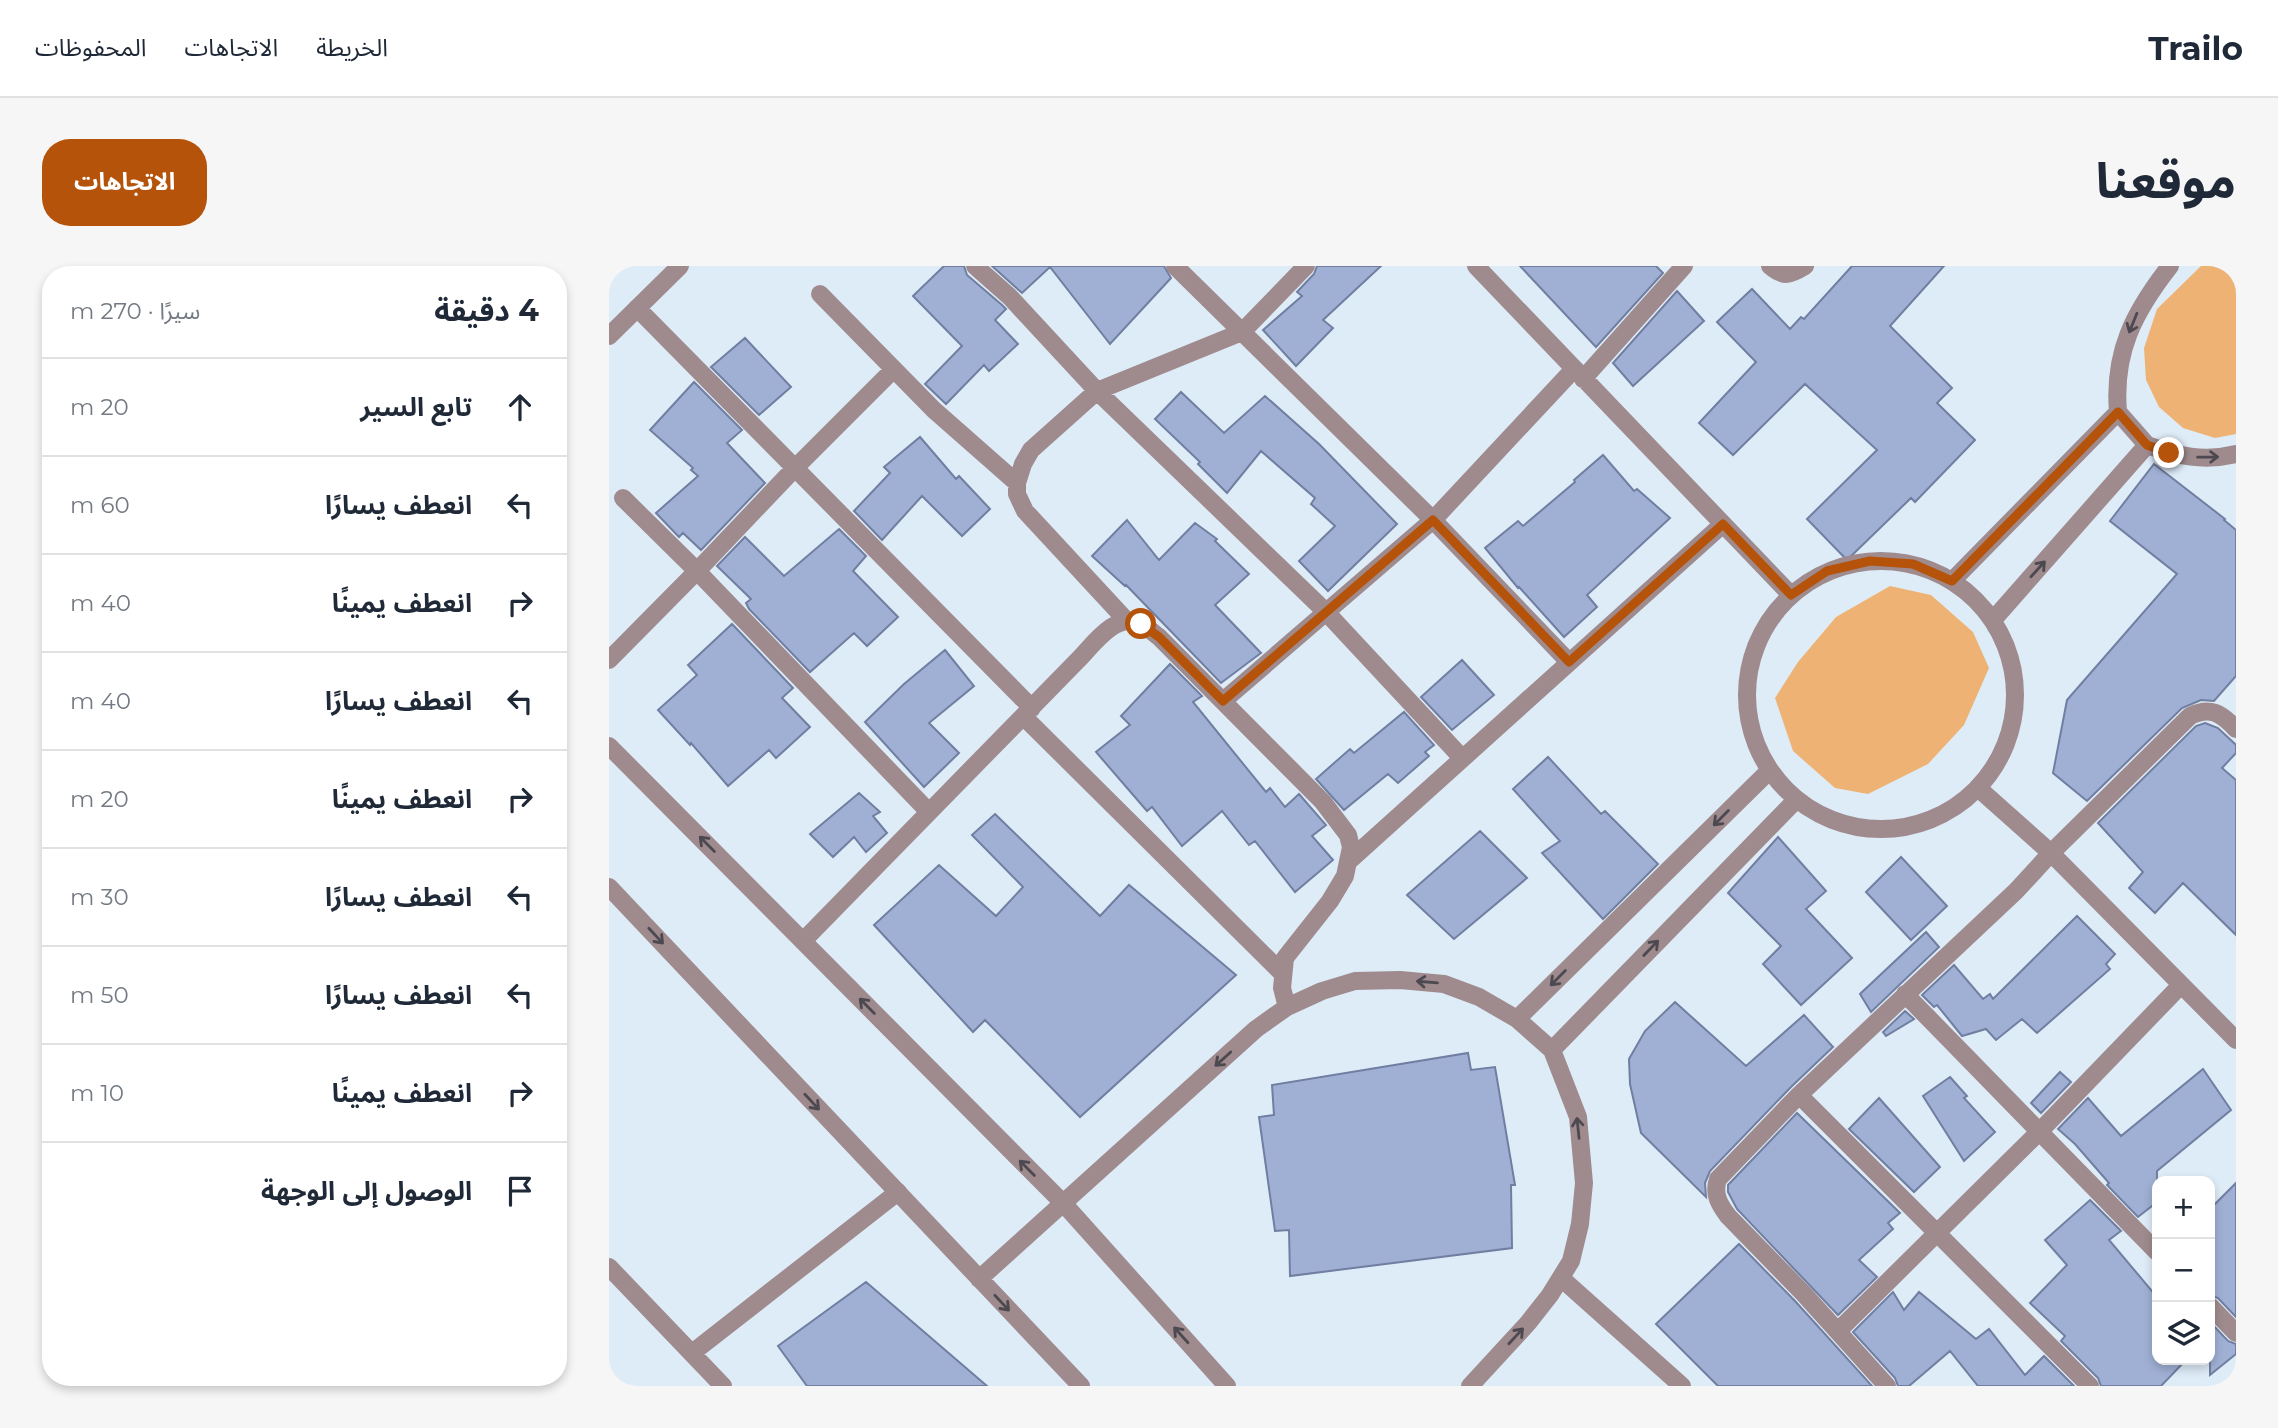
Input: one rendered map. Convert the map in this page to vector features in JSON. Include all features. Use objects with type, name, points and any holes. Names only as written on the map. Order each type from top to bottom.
[{"type":"street","points":[[609,336],[680,266]]},
{"type":"street","points":[[975,266],[1010,297],[1097,391],[1326,612],[1462,758]]},
{"type":"street","points":[[1175,266],[1433,520],[1569,662]]},
{"type":"street","points":[[1287,1007],[1282,988],[1285,958],[1330,901],[1345,876],[1351,847],[1348,835],[1323,802],[1159,637],[1141,624],[1126,620],[1032,520],[1017,494],[1017,483],[1031,450],[1097,391],[1243,332],[1306,266]]},
{"type":"street","points":[[1476,266],[1791,595]]},
{"type":"street","points":[[1223,701],[1433,520],[1684,266]]},
{"type":"street","points":[[1770,266],[1778,274],[1784,275],[1805,266]]},
{"type":"street","points":[[2170,266],[2140,307],[2130,330],[2118,373],[2118,412],[2147,445],[2182,457],[2210,458],[2236,454]]},
{"type":"street","points":[[820,294],[952,426],[1017,483]]},
{"type":"street","points":[[637,309],[1282,972]]},
{"type":"street","points":[[609,660],[894,369]]},
{"type":"street","points":[[1952,581],[2118,412]]},
{"type":"street","points":[[1993,620],[2147,445]]},
{"type":"street","points":[[624,498],[928,811]]},
{"type":"street","points":[[1350,860],[1723,524]]},
{"type":"street","points":[[1870,561],[1913,564],[1952,581],[1975,598],[1993,620],[2011,661],[2015,706],[2004,751],[1978,788],[1947,812],[1910,826],[1870,829],[1831,820],[1797,800],[1769,771],[1752,736],[1746,698],[1750,660],[1766,624],[1791,595],[1827,571],[1870,561]]},
{"type":"street","points":[[803,941],[1101,637],[1115,624],[1126,620]]},
{"type":"street","points":[[1887,1386],[1728,1216],[1716,1196],[1716,1186],[1721,1174],[1905,994],[2016,891],[2190,716],[2201,710],[2213,711],[2236,729]]},
{"type":"street","points":[[609,746],[1064,1204],[1227,1386]]},
{"type":"street","points":[[1517,1018],[1769,771]]},
{"type":"street","points":[[1978,788],[2051,853],[2236,1040]]},
{"type":"street","points":[[1552,1050],[1797,800]]},
{"type":"street","points":[[609,887],[1081,1386]]},
{"type":"street","points":[[979,1279],[1256,1029],[1287,1007],[1322,991],[1355,981],[1400,980],[1444,984],[1479,997],[1517,1018],[1552,1050],[1578,1117],[1584,1183],[1580,1224],[1571,1261],[1528,1323],[1470,1386]]},
{"type":"street","points":[[1838,1331],[2040,1131],[2181,985]]},
{"type":"street","points":[[1905,994],[2152,1247]]},
{"type":"street","points":[[1800,1095],[2090,1386]]},
{"type":"street","points":[[692,1353],[898,1192]]},
{"type":"street","points":[[609,1267],[719,1384]]},
{"type":"street","points":[[1561,1278],[1682,1386]]},
{"type":"street","points":[[2215,1311],[2236,1333]]},
{"type":"shaded area","points":[[2201,266],[2236,266],[2236,434],[2215,438],[2183,428],[2159,407],[2146,380],[2144,348],[2157,309]]},
{"type":"shaded area","points":[[1890,586],[1931,595],[1973,632],[1989,668],[1964,725],[1928,764],[1868,794],[1835,788],[1793,751],[1775,698],[1798,662],[1836,617]]},
{"type":"building","points":[[944,266],[964,266],[967,275],[1006,309],[995,320],[1018,344],[989,371],[984,365],[946,404],[925,384],[962,346],[913,296]]},
{"type":"building","points":[[992,266],[1164,266],[1171,278],[1110,344],[1050,267],[1022,293]]},
{"type":"building","points":[[1317,266],[1381,266],[1323,320],[1333,328],[1296,366],[1263,330],[1302,296],[1297,292],[1314,274]]},
{"type":"building","points":[[1520,266],[1656,266],[1663,273],[1596,347]]},
{"type":"building","points":[[1852,266],[1944,266],[1890,326],[1952,388],[1937,403],[1975,440],[1915,502],[1911,498],[1847,560],[1807,519],[1877,450],[1805,384],[1733,455],[1699,423],[1756,362],[1717,322],[1752,289],[1790,329],[1801,317],[1804,319]]},
{"type":"building","points":[[1677,291],[1704,321],[1633,386],[1613,363]]},
{"type":"building","points":[[745,338],[791,387],[759,415],[711,367]]},
{"type":"building","points":[[694,382],[742,430],[727,443],[765,483],[701,550],[683,533],[679,537],[656,513],[698,476],[691,470],[693,468],[650,430]]},
{"type":"building","points":[[1181,392],[1224,433],[1265,396],[1319,444],[1397,524],[1328,591],[1299,561],[1335,526],[1311,504],[1315,498],[1261,451],[1227,493],[1198,464],[1200,462],[1155,419]]},
{"type":"building","points":[[920,437],[956,479],[959,476],[990,509],[962,536],[922,496],[882,540],[854,511],[890,473],[884,467]]},
{"type":"building","points":[[1603,455],[1634,491],[1637,489],[1670,518],[1587,595],[1597,607],[1564,637],[1485,548],[1518,521],[1523,526]]},
{"type":"building","points":[[2154,464],[2236,530],[2236,676],[2214,701],[2201,700],[2182,708],[2087,801],[2053,773],[2067,700],[2177,574],[2110,521]]},
{"type":"building","points":[[1127,520],[1159,560],[1195,523],[1217,539],[1215,541],[1249,574],[1215,605],[1261,653],[1221,683],[1126,585],[1092,556]]},
{"type":"building","points":[[839,529],[866,556],[853,571],[898,617],[867,646],[854,633],[810,672],[749,609],[746,603],[751,599],[717,566],[745,537],[784,576]]},
{"type":"building","points":[[732,624],[793,688],[782,698],[810,727],[776,758],[769,750],[728,786],[658,710],[697,675],[688,665]]},
{"type":"building","points":[[945,650],[974,686],[929,723],[959,753],[924,787],[865,722],[904,684]]},
{"type":"building","points":[[1462,660],[1494,695],[1452,730],[1421,697]]},
{"type":"building","points":[[1170,664],[1202,696],[1193,702],[1266,792],[1270,788],[1285,807],[1299,794],[1326,825],[1312,836],[1333,860],[1295,892],[1255,841],[1249,845],[1222,811],[1182,846],[1152,807],[1147,811],[1096,752],[1130,725],[1121,716]]},
{"type":"building","points":[[1404,712],[1434,745],[1425,752],[1429,756],[1398,783],[1388,774],[1344,810],[1316,779],[1350,749],[1354,753]]},
{"type":"building","points":[[2205,723],[2218,728],[2236,745],[2236,753],[2222,768],[2236,780],[2236,935],[2183,883],[2155,913],[2129,888],[2143,872],[2098,823],[2196,726]]},
{"type":"building","points":[[1548,757],[1601,814],[1605,811],[1658,864],[1603,919],[1542,853],[1560,841],[1513,789]]},
{"type":"building","points":[[859,793],[880,812],[873,816],[887,833],[866,852],[854,837],[833,857],[810,834]]},
{"type":"building","points":[[995,814],[1100,916],[1129,885],[1236,975],[1080,1117],[985,1020],[973,1032],[874,925],[939,865],[996,916],[1023,887],[972,835]]},
{"type":"building","points":[[1480,831],[1527,878],[1454,939],[1407,895]]},
{"type":"building","points":[[1778,837],[1826,891],[1806,909],[1852,958],[1801,1005],[1763,964],[1781,946],[1728,893]]},
{"type":"building","points":[[1901,857],[1947,906],[1911,940],[1866,892]]},
{"type":"building","points":[[2077,916],[2115,954],[2106,964],[2110,969],[2037,1033],[2022,1019],[1996,1040],[1986,1029],[1962,1036],[1937,1005],[1934,1007],[1922,995],[1954,965],[1983,999],[1990,994],[1993,999]]},
{"type":"building","points":[[1926,932],[1939,947],[1871,1012],[1860,994]]},
{"type":"building","points":[[1675,1002],[1746,1066],[1804,1015],[1833,1047],[1710,1171],[1705,1183],[1706,1197],[1641,1133],[1630,1084],[1629,1059],[1645,1031]]},
{"type":"building","points":[[1905,1011],[1914,1019],[1886,1036],[1883,1032]]},
{"type":"building","points":[[1468,1053],[1471,1070],[1495,1067],[1515,1185],[1511,1185],[1512,1248],[1290,1276],[1289,1230],[1275,1231],[1259,1117],[1274,1115],[1272,1085]]},
{"type":"building","points":[[2203,1069],[2231,1110],[2157,1171],[2157,1176],[2152,1176],[2152,1206],[2138,1217],[2107,1185],[2109,1183],[2075,1144],[2058,1129],[2088,1098],[2121,1136]]},
{"type":"building","points":[[2060,1072],[2071,1082],[2041,1113],[2031,1103]]},
{"type":"building","points":[[1950,1077],[1967,1096],[1964,1098],[1995,1132],[1964,1161],[1923,1096]]},
{"type":"building","points":[[1879,1098],[1940,1167],[1914,1192],[1849,1129]]},
{"type":"building","points":[[1797,1113],[1900,1213],[1888,1223],[1893,1229],[1859,1260],[1877,1277],[1838,1315],[1737,1209],[1728,1192],[1728,1185]]},
{"type":"building","points":[[2236,1183],[2236,1317],[2215,1297],[2215,1204]]},
{"type":"building","points":[[2090,1200],[2121,1231],[2109,1240],[2152,1291],[2152,1365],[2181,1365],[2161,1386],[2101,1386],[2098,1378],[2061,1341],[2065,1336],[2030,1303],[2067,1265],[2045,1240]]},
{"type":"building","points":[[1739,1244],[1872,1386],[1718,1386],[1656,1324]]},
{"type":"building","points":[[866,1282],[987,1386],[807,1386],[778,1346]]},
{"type":"building","points":[[1893,1292],[1904,1310],[1919,1292],[1976,1339],[1989,1329],[2025,1375],[2044,1356],[2074,1386],[1978,1386],[1950,1351],[1909,1386],[1898,1386],[1895,1378],[1853,1332]]},
{"type":"building","points":[[2215,1327],[2228,1341],[2236,1344],[2236,1354],[2210,1375],[2210,1365],[2215,1365]]},
{"type":"route","points":[[1141,624],[1159,637],[1223,701],[1433,520],[1569,662],[1723,524],[1791,595],[1827,571],[1870,561],[1913,564],[1952,581],[2118,412],[2147,445],[2169,453]]}]
